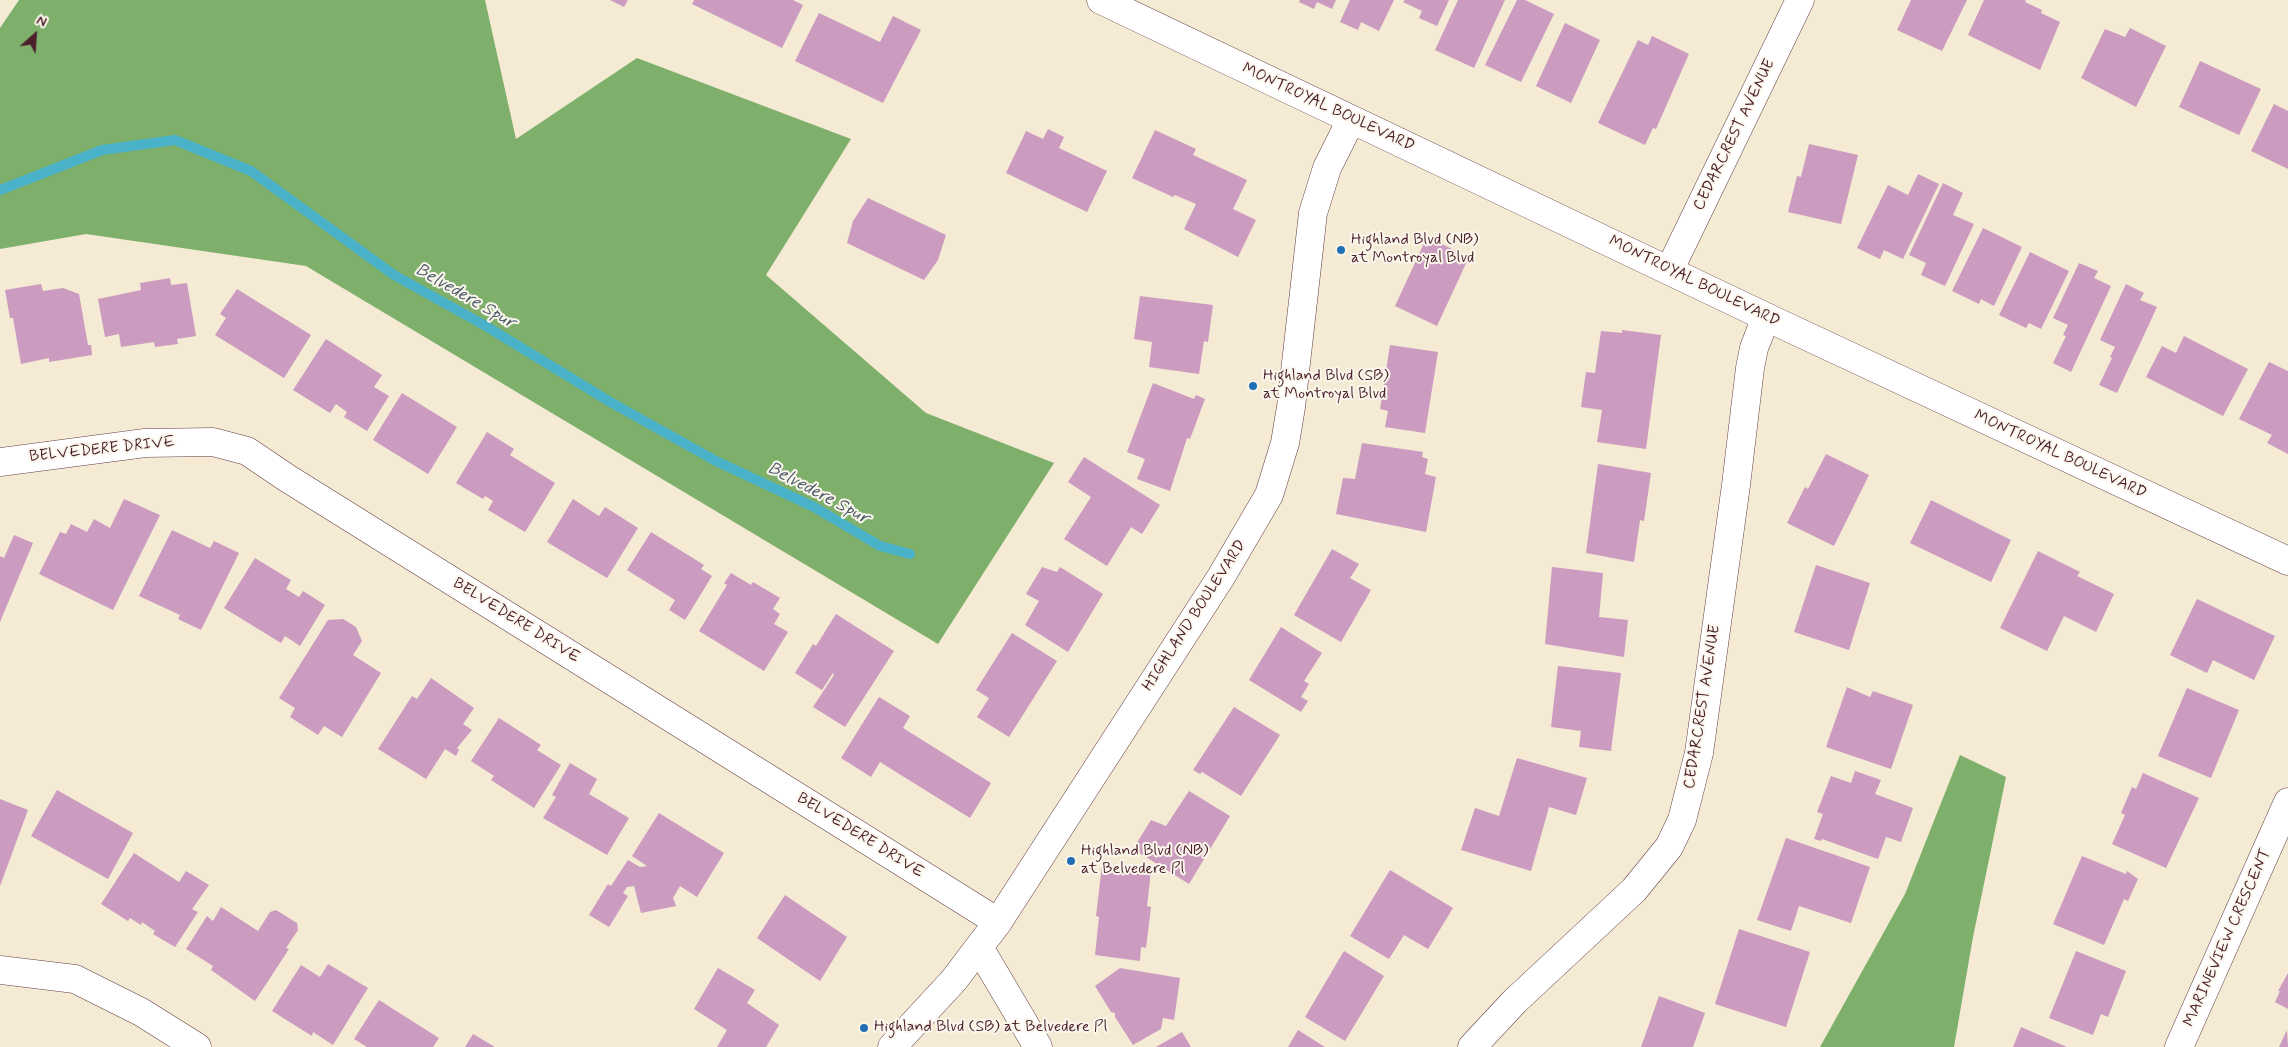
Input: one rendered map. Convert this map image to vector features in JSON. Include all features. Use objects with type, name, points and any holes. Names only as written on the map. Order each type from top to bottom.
[{"type":"street","name":"MONTROYAL BOULEVARD","points":[[1101,0],[1351,120],[1670,269],[1766,317],[2288,561]]},
{"type":"street","name":"CEDARCREST AVENUE","points":[[1670,269],[1800,0]]},
{"type":"street","name":"HIGHLAND BOULEVARD","points":[[892,1047],[980,949],[1222,577],[1269,495],[1285,443],[1291,407],[1313,213],[1327,168],[1351,120]]},
{"type":"street","name":"CEDARCREST AVENUE","points":[[1472,1047],[1515,1001],[1634,890],[1669,847],[1682,820],[1699,753],[1750,368],[1754,348],[1766,317]]},
{"type":"street","name":"BELVEDERE DRIVE","points":[[0,462],[145,443],[213,442],[247,451],[304,489],[998,922]]},
{"type":"street","name":"MARINEVIEW CRESCENT","points":[[2180,1047],[2288,802]]},
{"type":"street","points":[[980,949],[1038,1047]]},
{"type":"street","points":[[0,970],[75,979],[141,1012],[197,1047]]},
{"type":"green space","points":[[19,0],[485,0],[516,139],[637,58],[851,139],[766,275],[926,413],[1054,463],[938,644],[306,266],[86,234],[0,249],[0,28]]},
{"type":"green space","points":[[1960,755],[2006,777],[1973,937],[1954,1047],[1820,1047],[1905,894]]},
{"type":"building","points":[[610,0],[628,0],[624,7]]},
{"type":"building","points":[[694,0],[793,0],[803,5],[782,48],[692,4]]},
{"type":"building","points":[[1300,0],[1336,0],[1332,9],[1317,2],[1314,9],[1299,2]]},
{"type":"building","points":[[1350,0],[1394,0],[1379,31],[1361,22],[1358,30],[1340,22]]},
{"type":"building","points":[[1405,0],[1449,0],[1437,26],[1419,18],[1422,11],[1403,2]]},
{"type":"building","points":[[1458,0],[1505,0],[1474,68],[1435,50]]},
{"type":"building","points":[[1517,0],[1525,0],[1554,14],[1521,82],[1485,65]]},
{"type":"building","points":[[1911,0],[1967,0],[1942,51],[1897,30]]},
{"type":"building","points":[[1984,0],[2026,0],[2025,2],[2042,10],[2041,13],[2060,22],[2040,70],[1968,35]]},
{"type":"building","points":[[819,13],[880,42],[893,16],[921,30],[883,103],[795,61]]},
{"type":"building","points":[[1565,23],[1600,40],[1571,103],[1536,86]]},
{"type":"building","points":[[2130,28],[2166,46],[2136,107],[2081,78],[2105,29],[2125,37]]},
{"type":"building","points":[[1652,36],[1689,54],[1656,129],[1653,128],[1645,145],[1598,123],[1638,40],[1648,45]]},
{"type":"building","points":[[2200,61],[2261,89],[2239,135],[2179,107]]},
{"type":"building","points":[[2274,104],[2288,111],[2288,169],[2251,151]]},
{"type":"building","points":[[1048,129],[1064,137],[1059,148],[1107,171],[1087,212],[1006,173],[1026,131],[1043,139]]},
{"type":"building","points":[[1155,130],[1196,149],[1193,155],[1247,180],[1233,209],[1256,220],[1238,257],[1184,229],[1196,204],[1175,195],[1173,197],[1132,178]]},
{"type":"building","points":[[1809,144],[1858,155],[1841,224],[1788,212],[1797,176],[1801,177]]},
{"type":"building","points":[[1918,174],[1939,184],[1903,259],[1884,250],[1880,259],[1857,248],[1888,185],[1908,195]]},
{"type":"building","points":[[1943,183],[1963,193],[1953,215],[1974,224],[1945,286],[1921,275],[1926,263],[1909,255]]},
{"type":"building","points":[[868,198],[946,235],[938,260],[924,280],[847,243],[853,221]]},
{"type":"building","points":[[1983,228],[2022,247],[1994,306],[1981,299],[1979,304],[1952,291]]},
{"type":"building","points":[[1427,237],[1469,257],[1437,326],[1395,306]]},
{"type":"building","points":[[2030,252],[2069,271],[2041,329],[2029,323],[2026,328],[1999,315]]},
{"type":"building","points":[[2079,263],[2098,271],[2094,278],[2111,286],[2071,372],[2053,363],[2066,336],[2063,335],[2068,325],[2053,318]]},
{"type":"building","points":[[170,278],[171,285],[187,283],[196,336],[177,339],[178,344],[155,347],[154,342],[121,347],[119,334],[105,337],[98,299],[141,290],[140,283]]},
{"type":"building","points":[[41,284],[43,291],[63,288],[79,294],[88,345],[91,345],[92,355],[49,362],[49,358],[21,364],[13,318],[10,318],[5,290]]},
{"type":"building","points":[[2126,284],[2144,293],[2140,300],[2157,307],[2117,393],[2099,385],[2112,358],[2110,357],[2115,347],[2100,340]]},
{"type":"building","points":[[237,289],[311,335],[284,378],[215,335],[226,318],[220,314]]},
{"type":"building","points":[[1140,296],[1213,305],[1208,342],[1204,341],[1199,374],[1149,367],[1152,342],[1134,339]]},
{"type":"building","points":[[1622,330],[1661,335],[1646,449],[1597,442],[1602,410],[1581,407],[1586,372],[1595,373],[1601,331],[1622,333]]},
{"type":"building","points":[[2184,336],[2248,369],[2223,416],[2146,377],[2162,346],[2176,353]]},
{"type":"building","points":[[326,339],[382,375],[374,387],[389,396],[367,431],[344,417],[347,412],[336,404],[330,413],[293,390]]},
{"type":"building","points":[[1390,345],[1438,352],[1425,433],[1385,427],[1388,411],[1380,409]]},
{"type":"building","points":[[2269,362],[2288,371],[2288,454],[2267,443],[2272,435],[2239,419]]},
{"type":"building","points":[[1153,383],[1194,399],[1196,395],[1205,399],[1190,439],[1187,438],[1170,491],[1137,479],[1145,459],[1127,452]]},
{"type":"building","points":[[402,393],[457,427],[428,474],[373,440]]},
{"type":"building","points":[[487,432],[514,449],[510,455],[555,483],[525,532],[488,510],[493,501],[485,496],[483,499],[456,483]]},
{"type":"building","points":[[1362,443],[1423,452],[1422,457],[1428,459],[1425,474],[1436,477],[1426,532],[1336,514],[1343,478],[1355,479]]},
{"type":"building","points":[[1826,454],[1869,475],[1834,546],[1787,523],[1805,487],[1808,489]]},
{"type":"building","points":[[1084,457],[1160,505],[1142,534],[1131,527],[1107,566],[1064,539],[1091,497],[1068,482]]},
{"type":"building","points":[[1598,464],[1651,473],[1644,521],[1640,520],[1634,562],[1586,553]]},
{"type":"building","points":[[124,499],[160,515],[113,610],[39,574],[60,532],[66,534],[71,524],[87,532],[94,519],[110,528]]},
{"type":"building","points":[[573,499],[599,516],[605,507],[638,528],[607,578],[547,542]]},
{"type":"building","points":[[1931,500],[2011,540],[1991,582],[1910,543]]},
{"type":"building","points":[[172,530],[210,548],[214,541],[239,553],[201,630],[178,619],[180,615],[139,596]]},
{"type":"building","points":[[651,532],[704,565],[701,569],[712,576],[685,620],[669,610],[675,600],[627,570]]},
{"type":"building","points":[[14,535],[33,543],[0,622],[0,556],[4,558]]},
{"type":"building","points":[[1332,549],[1359,564],[1350,578],[1371,590],[1341,642],[1294,615]]},
{"type":"building","points":[[2038,551],[2080,572],[2077,576],[2114,594],[2096,632],[2064,616],[2047,651],[2000,628]]},
{"type":"building","points":[[255,558],[291,580],[286,589],[299,597],[303,591],[325,605],[300,646],[285,636],[281,643],[224,608]]},
{"type":"building","points":[[1816,565],[1870,583],[1849,650],[1794,632]]},
{"type":"building","points":[[1042,567],[1057,572],[1060,567],[1103,594],[1068,652],[1025,625],[1039,601],[1026,594]]},
{"type":"building","points":[[1552,567],[1603,573],[1599,617],[1628,620],[1624,657],[1545,644]]},
{"type":"building","points":[[731,573],[751,585],[753,582],[780,598],[773,609],[780,614],[774,624],[788,632],[764,671],[699,631],[727,585],[724,583]]},
{"type":"building","points":[[2197,599],[2275,636],[2254,680],[2213,660],[2207,673],[2170,655]]},
{"type":"building","points":[[836,614],[894,651],[845,727],[813,707],[834,675],[833,673],[822,690],[795,673],[813,644],[816,646]]},
{"type":"building","points":[[343,619],[356,627],[362,641],[353,655],[381,673],[342,737],[324,726],[318,735],[290,717],[295,708],[279,698],[328,620]]},
{"type":"building","points":[[1281,627],[1322,653],[1304,681],[1309,684],[1301,697],[1308,701],[1301,712],[1249,680]]},
{"type":"building","points":[[1012,633],[1057,661],[1009,737],[977,717],[989,698],[976,690]]},
{"type":"building","points":[[1558,666],[1621,673],[1611,751],[1579,747],[1581,731],[1551,727]]},
{"type":"building","points":[[431,678],[474,708],[463,724],[472,730],[457,748],[459,750],[456,756],[445,749],[426,779],[378,749],[412,696],[417,699]]},
{"type":"building","points":[[1847,687],[1870,697],[1873,691],[1913,705],[1891,769],[1826,747]]},
{"type":"building","points":[[2187,688],[2239,710],[2211,778],[2158,756]]},
{"type":"building","points":[[879,697],[910,716],[903,728],[991,783],[970,818],[880,762],[871,777],[841,758]]},
{"type":"building","points":[[1234,707],[1280,735],[1241,796],[1202,772],[1200,774],[1193,770]]},
{"type":"building","points":[[499,718],[541,745],[537,750],[561,765],[534,808],[491,780],[494,776],[471,761]]},
{"type":"building","points":[[1517,758],[1587,778],[1576,815],[1549,807],[1531,871],[1461,850],[1475,808],[1499,816]]},
{"type":"building","points":[[570,763],[597,779],[589,794],[629,818],[607,855],[543,818],[556,797],[552,795]]},
{"type":"building","points":[[1855,771],[1881,780],[1875,794],[1913,808],[1901,842],[1886,837],[1878,859],[1822,839],[1821,841],[1814,839],[1823,814],[1817,812],[1831,776],[1851,783]]},
{"type":"building","points":[[2143,773],[2199,798],[2166,868],[2112,844],[2125,815],[2121,813],[2132,787],[2136,789]]},
{"type":"building","points":[[57,790],[133,833],[108,879],[31,836]]},
{"type":"building","points":[[1189,791],[1230,816],[1189,884],[1133,849],[1151,820],[1166,826]]},
{"type":"building","points":[[0,799],[28,810],[0,886]]},
{"type":"building","points":[[659,813],[724,853],[697,897],[680,886],[673,898],[676,906],[641,913],[634,886],[627,887],[623,893],[628,896],[609,927],[589,915],[608,884],[611,886],[628,860],[640,867],[647,866],[632,856]]},
{"type":"building","points":[[1786,838],[1870,867],[1851,923],[1799,906],[1791,931],[1757,920]]},
{"type":"building","points":[[134,853],[179,882],[186,871],[209,885],[192,909],[198,912],[175,947],[153,934],[155,931],[142,922],[141,925],[130,918],[128,921],[101,904]]},
{"type":"building","points":[[2082,856],[2126,874],[2127,871],[2138,879],[2128,901],[2124,899],[2104,945],[2053,924]]},
{"type":"building","points":[[1102,865],[1151,871],[1147,906],[1151,907],[1146,948],[1141,947],[1140,961],[1095,955],[1099,917],[1096,916]]},
{"type":"building","points":[[1390,870],[1453,908],[1428,949],[1404,935],[1389,959],[1350,936]]},
{"type":"building","points":[[785,895],[847,937],[820,981],[757,938]]},
{"type":"building","points":[[221,907],[258,931],[270,912],[276,910],[297,923],[298,930],[286,948],[289,949],[255,1001],[211,970],[213,966],[186,949],[207,916],[213,921]]},
{"type":"building","points":[[1739,929],[1810,952],[1786,1027],[1715,1004]]},
{"type":"building","points":[[1344,951],[1384,976],[1345,1041],[1305,1017]]},
{"type":"building","points":[[2076,951],[2126,971],[2108,1017],[2101,1014],[2093,1035],[2049,1018]]},
{"type":"building","points":[[328,964],[368,988],[333,1045],[313,1032],[312,1036],[272,1011],[301,965],[320,977]]},
{"type":"building","points":[[718,968],[755,990],[747,1003],[779,1025],[766,1047],[717,1047],[727,1030],[694,1009]]},
{"type":"building","points":[[1120,968],[1180,978],[1174,1020],[1163,1018],[1161,1029],[1133,1045],[1115,1017],[1115,1013],[1111,1012],[1095,986]]},
{"type":"building","points":[[2288,973],[2288,1009],[2275,1002],[2280,991],[2278,991]]},
{"type":"building","points":[[1659,996],[1705,1013],[1693,1047],[1641,1047]]},
{"type":"building","points":[[379,1000],[439,1038],[433,1047],[367,1047],[354,1039]]},
{"type":"building","points":[[2021,1027],[2067,1047],[2013,1047]]},
{"type":"building","points":[[1298,1030],[1325,1047],[1288,1047]]},
{"type":"building","points":[[2287,1030],[2288,1047],[2279,1047]]},
{"type":"building","points":[[1182,1032],[1191,1047],[1156,1047]]},
{"type":"building","points":[[473,1034],[495,1047],[465,1047]]},
{"type":"waterway","name":"Belvedere Spur","points":[[0,190],[102,150],[175,140],[251,171],[394,275],[484,325],[612,403],[716,461],[814,507],[880,546],[910,554]]},
{"type":"place","name":"Highland Blvd (NB) at Montroyal Blvd","points":[[1341,250]]},
{"type":"place","name":"Highland Blvd (SB) at Montroyal Blvd","points":[[1253,386]]},
{"type":"place","name":"Highland Blvd (NB) at Belvedere Pl","points":[[1071,861]]},
{"type":"place","name":"Highland Blvd (SB) at Belvedere Pl","points":[[864,1028]]}]
